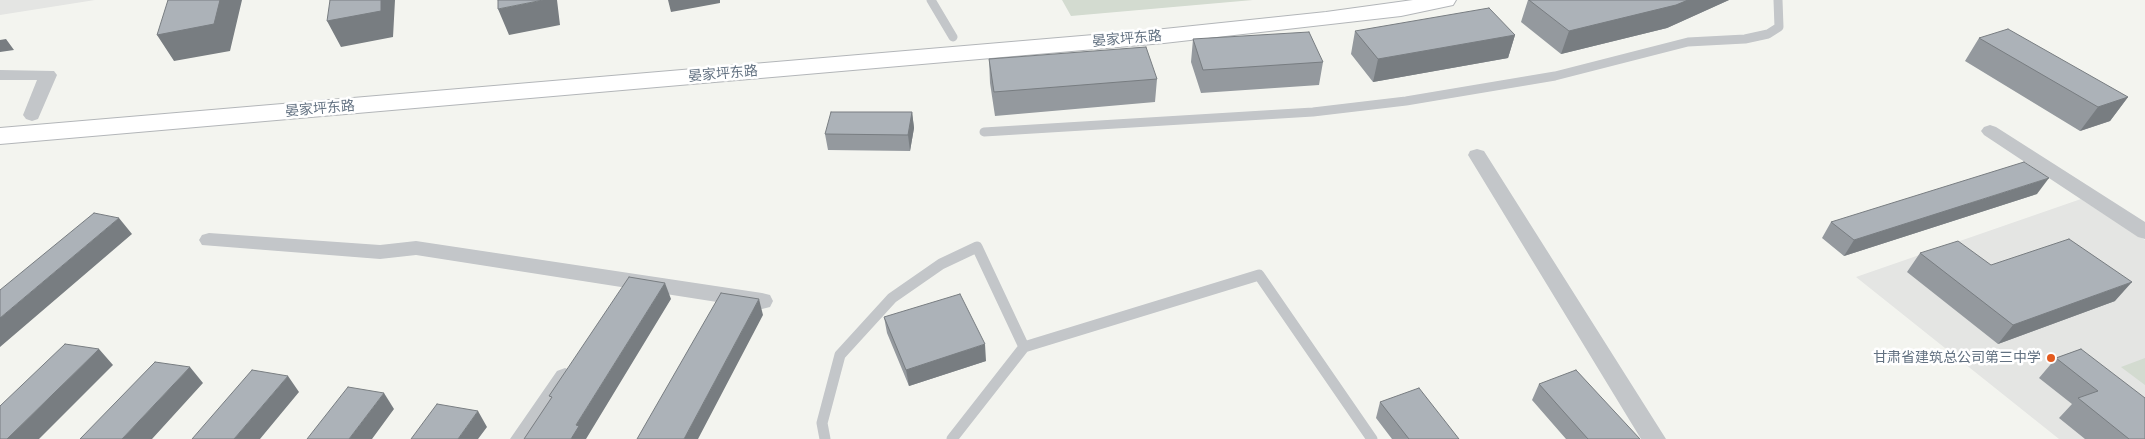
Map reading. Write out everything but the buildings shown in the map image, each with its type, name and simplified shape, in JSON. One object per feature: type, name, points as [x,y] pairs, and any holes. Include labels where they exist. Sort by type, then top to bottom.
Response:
[{"type":"highway","name":"晏家坪东路","points":[[0,117],[953,38],[1355,0]]},
{"type":"highway","name":"晏家坪东路","points":[[0,136],[1164,36],[1326,19],[1401,9],[1445,0]]},
{"type":"street","points":[[0,75],[48,75],[32,115]]},
{"type":"street","points":[[1990,131],[2145,232]]},
{"type":"street","points":[[1477,155],[1654,439]]},
{"type":"street","points":[[209,240],[380,252],[416,248],[625,289],[762,301]]},
{"type":"street","points":[[522,439],[576,360]]},
{"type":"lane","points":[[931,0],[953,38]]},
{"type":"lane","points":[[984,132],[1313,112],[1415,99],[1555,76],[1688,42],[1745,39],[1768,34],[1778,27],[1778,0]]},
{"type":"lane","points":[[825,439],[822,423],[840,356],[892,298],[941,264],[977,247],[1024,347]]},
{"type":"lane","points":[[952,439],[1024,347],[1259,275],[1372,439]]},
{"type":"shaded area","points":[[0,0],[95,0],[0,15]]},
{"type":"shaded area","points":[[1062,0],[1253,0],[1071,16]]},
{"type":"shaded area","name":"甘肃省建筑总公司第三中学","points":[[2081,199],[2145,240],[2145,439],[2059,439],[1856,277]]},
{"type":"shaded area","points":[[2145,358],[2145,385],[2121,367]]},
{"type":"place","name":"甘肃省建筑总公司第三中学","points":[[2051,358]]}]
